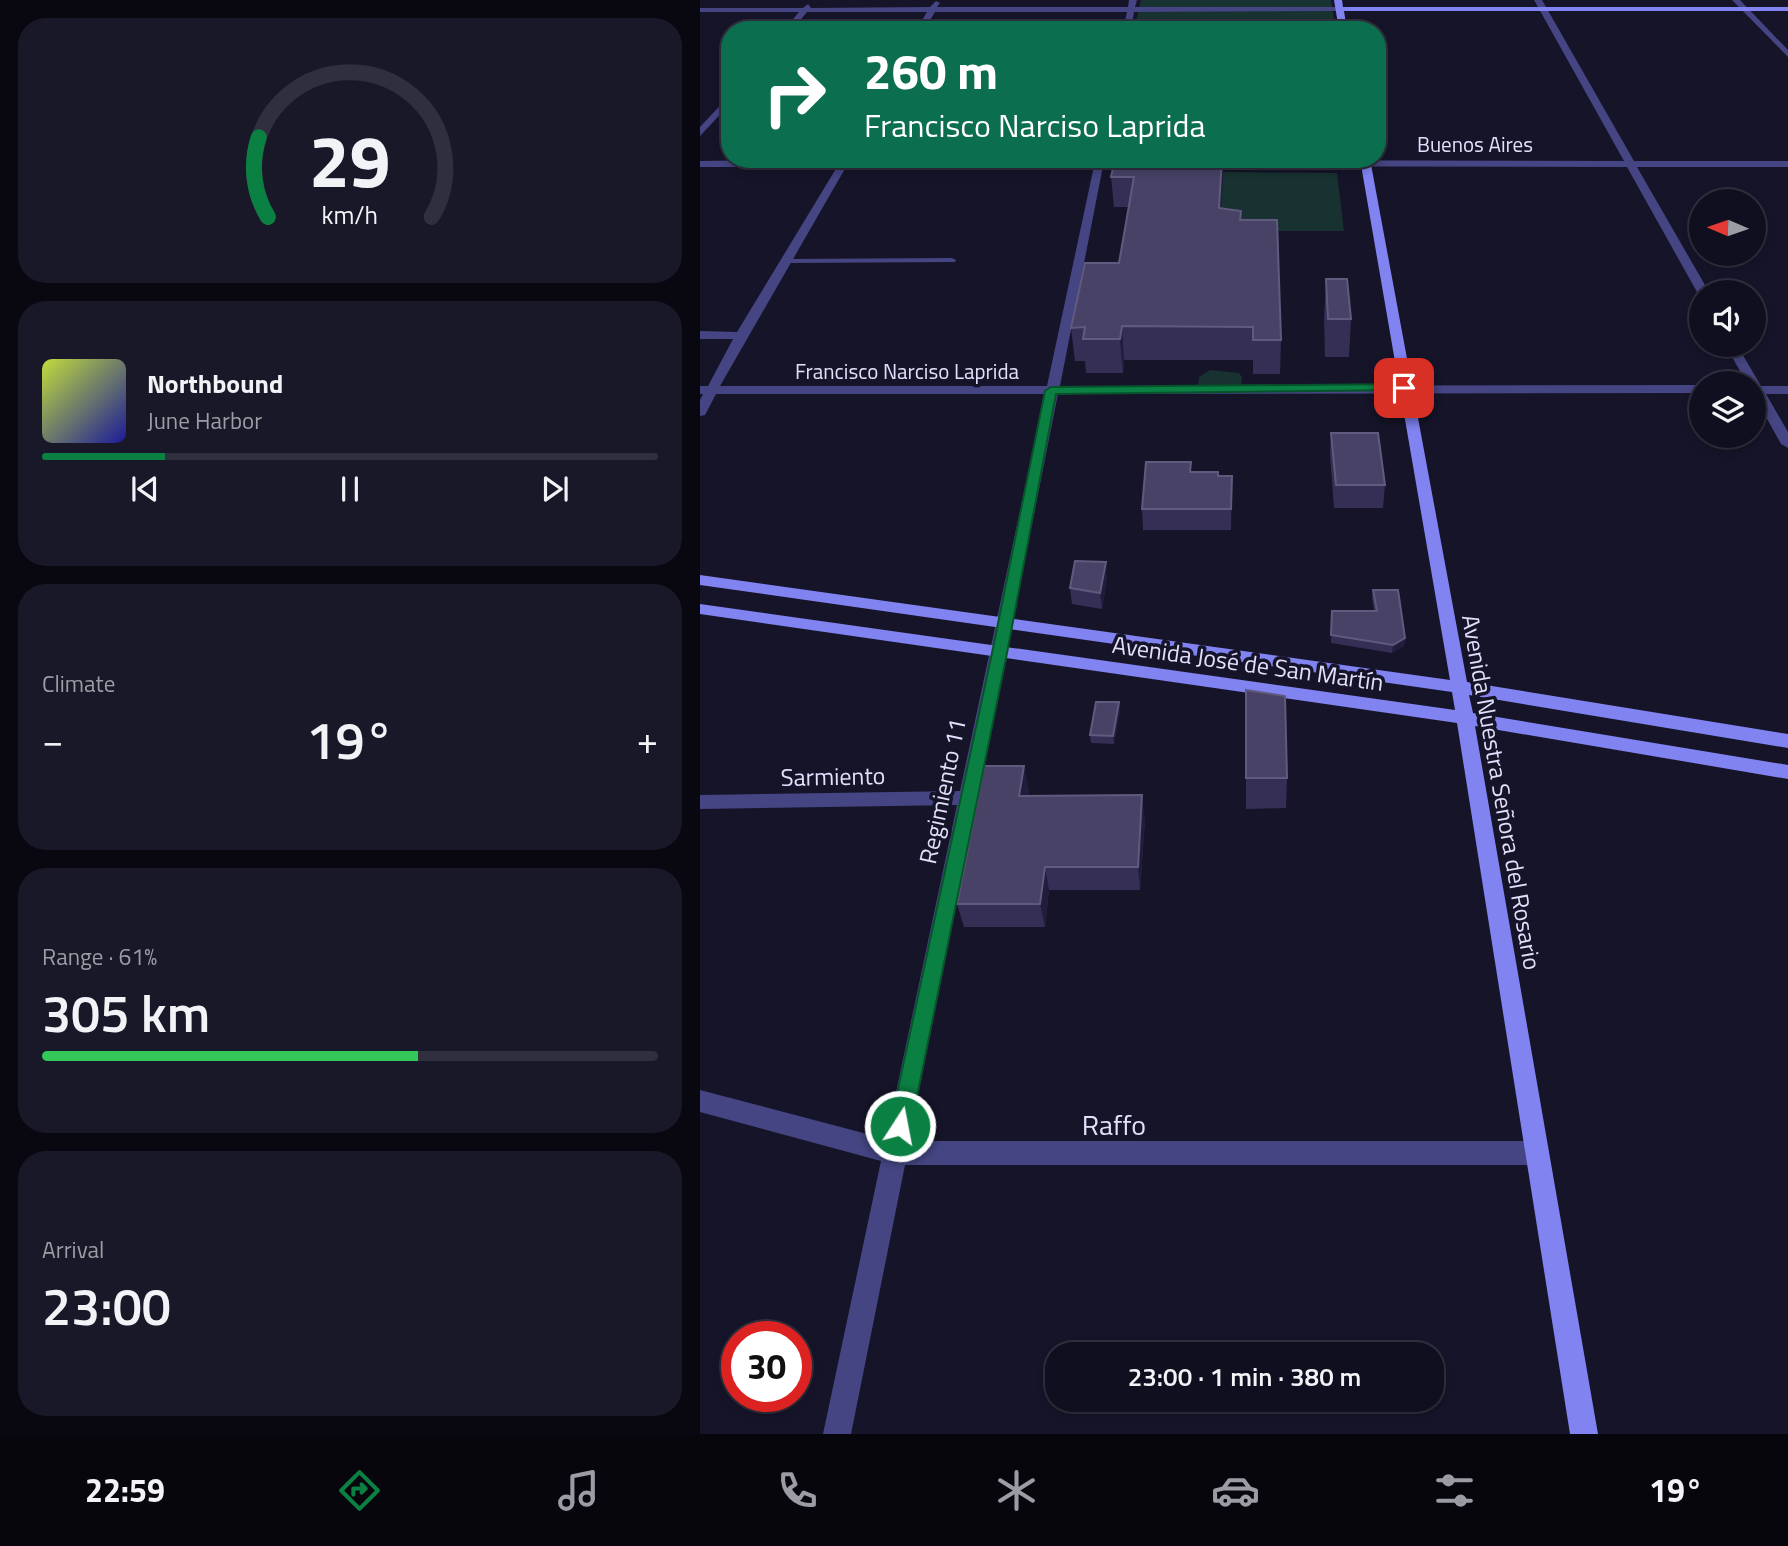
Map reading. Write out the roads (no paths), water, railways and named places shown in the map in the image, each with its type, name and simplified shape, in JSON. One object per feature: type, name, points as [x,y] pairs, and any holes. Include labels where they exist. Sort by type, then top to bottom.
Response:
[{"type":"street","points":[[795,21],[813,0]]},
{"type":"street","points":[[925,21],[938,0]]},
{"type":"street","points":[[1129,21],[1133,0]]},
{"type":"street","points":[[1538,0],[1696,280]]},
{"type":"street","points":[[1736,0],[1788,55]]},
{"type":"street","points":[[700,10],[1131,9],[1339,4],[1544,9],[1788,9]]},
{"type":"street","points":[[700,133],[721,108]]},
{"type":"street","name":"Buenos Aires","points":[[1386,161],[1788,164]]},
{"type":"street","points":[[700,164],[721,164]]},
{"type":"street","points":[[700,412],[707,390],[841,168]]},
{"type":"street","name":"Regimiento 11","points":[[837,1434],[1098,168]]},
{"type":"street","name":"Avenida Nuestra Señora del Rosario","points":[[1367,168],[1459,687],[1584,1434]]},
{"type":"street","points":[[700,335],[741,336]]},
{"type":"street","points":[[1766,388],[1788,390]]},
{"type":"street","name":"Francisco Narciso Laprida","points":[[707,390],[1689,390]]},
{"type":"street","points":[[1766,407],[1788,444]]},
{"type":"street","name":"Avenida José de San Martín","points":[[700,580],[1459,687],[1788,741]]},
{"type":"street","name":"Avenida José de San Martín","points":[[700,609],[1464,718],[1788,772]]},
{"type":"street","name":"Sarmiento","points":[[700,802],[967,799]]},
{"type":"street","name":"Raffo","points":[[700,1101],[895,1153],[1535,1153]]},
{"type":"lane","points":[[787,261],[952,260]]}]
